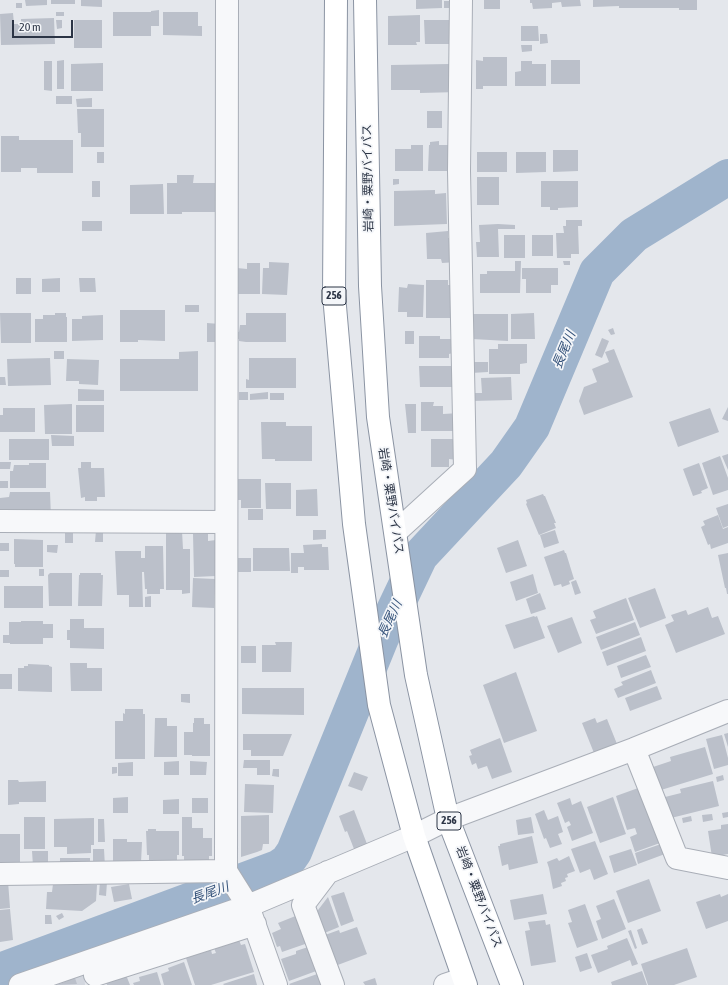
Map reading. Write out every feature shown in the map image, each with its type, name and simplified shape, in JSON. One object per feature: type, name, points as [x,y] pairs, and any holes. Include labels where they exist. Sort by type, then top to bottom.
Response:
[{"type":"highway","name":"256","points":[[336,0],[334,295],[354,524],[379,705],[414,836],[458,983]]},
{"type":"highway","name":"岩崎・粟野バイパス","points":[[365,0],[370,286],[378,417],[412,649],[416,675],[448,819],[512,985]]},
{"type":"street","points":[[227,0],[226,871],[251,915],[276,985]]},
{"type":"street","points":[[396,532],[464,469],[460,171],[461,0]]},
{"type":"street","points":[[0,521],[226,522]]},
{"type":"street","points":[[20,985],[95,973],[251,915],[328,872],[414,836],[448,819],[634,749],[728,711]]},
{"type":"street","points":[[634,749],[677,858],[728,868]]},
{"type":"street","points":[[0,874],[226,871]]},
{"type":"street","points":[[328,872],[303,905],[333,985]]},
{"type":"shaded area","points":[[84,972],[85,985],[46,985]]},
{"type":"building","points":[[25,0],[47,0],[47,5],[26,6]]},
{"type":"building","points":[[51,0],[75,0],[75,4],[51,4]]},
{"type":"building","points":[[81,0],[102,0],[102,7],[81,6]]},
{"type":"building","points":[[416,0],[442,0],[442,8],[416,9]]},
{"type":"building","points":[[484,0],[500,0],[500,9],[484,9]]},
{"type":"building","points":[[530,0],[580,0],[581,6],[562,7],[561,2],[552,3],[552,8],[533,9]]},
{"type":"building","points":[[593,0],[697,0],[697,10],[679,10],[679,8],[619,8],[619,6],[593,7]]},
{"type":"building","points":[[444,1],[459,1],[459,8],[444,8]]},
{"type":"building","points":[[16,3],[22,3],[22,8],[16,8]]},
{"type":"building","points":[[159,10],[159,26],[151,26],[151,36],[113,36],[113,12],[151,12]]},
{"type":"building","points":[[56,12],[64,12],[64,16],[56,16]]},
{"type":"building","points":[[163,12],[198,12],[198,26],[202,26],[202,36],[163,35]]},
{"type":"building","points":[[13,13],[14,24],[21,24],[21,19],[54,18],[55,44],[1,45],[0,14]]},
{"type":"building","points":[[420,15],[420,42],[416,42],[417,45],[388,45],[388,16]]},
{"type":"building","points":[[56,20],[62,20],[62,28],[57,29]]},
{"type":"building","points":[[74,20],[102,20],[102,48],[74,48]]},
{"type":"building","points":[[424,20],[459,20],[459,44],[425,44]]},
{"type":"building","points":[[521,26],[538,26],[539,41],[521,41]]},
{"type":"building","points":[[540,34],[547,34],[548,43],[540,44]]},
{"type":"building","points":[[521,45],[532,45],[532,51],[522,52]]},
{"type":"building","points":[[483,57],[507,57],[507,86],[483,86],[483,89],[476,89],[476,60],[483,61]]},
{"type":"building","points":[[449,58],[458,58],[459,92],[420,93],[420,90],[391,90],[391,65],[449,64]]},
{"type":"building","points":[[64,60],[64,89],[57,89],[57,61]]},
{"type":"building","points":[[551,60],[580,60],[580,84],[551,84]]},
{"type":"building","points":[[44,61],[52,61],[52,91],[44,90]]},
{"type":"building","points":[[521,61],[532,61],[532,64],[546,64],[546,86],[515,86],[515,72],[521,71]]},
{"type":"building","points":[[103,63],[103,91],[71,91],[71,64]]},
{"type":"building","points":[[56,96],[72,96],[72,104],[56,104]]},
{"type":"building","points":[[92,98],[92,107],[77,107],[76,99]]},
{"type":"building","points":[[77,109],[104,109],[104,147],[81,147],[81,133],[78,133]]},
{"type":"building","points":[[427,111],[442,111],[442,128],[427,128]]},
{"type":"building","points":[[1,136],[19,136],[19,140],[73,140],[73,173],[37,173],[37,168],[21,168],[21,172],[1,172]]},
{"type":"building","points":[[439,141],[439,145],[448,145],[448,150],[456,150],[456,171],[428,171],[430,142]]},
{"type":"building","points":[[411,145],[423,145],[423,171],[395,171],[395,149],[411,149]]},
{"type":"building","points":[[553,150],[578,150],[578,171],[553,172]]},
{"type":"building","points":[[97,152],[104,152],[104,163],[97,163]]},
{"type":"building","points":[[477,152],[507,152],[507,172],[477,172]]},
{"type":"building","points":[[516,152],[546,152],[546,172],[516,173]]},
{"type":"building","points":[[177,175],[194,175],[193,183],[217,183],[217,212],[182,212],[182,214],[167,214],[167,183],[177,183]]},
{"type":"building","points":[[477,177],[499,177],[499,205],[477,205]]},
{"type":"building","points":[[393,179],[399,179],[399,184],[393,185]]},
{"type":"building","points":[[92,181],[100,181],[100,197],[92,197]]},
{"type":"building","points":[[541,181],[578,181],[578,207],[550,210],[550,207],[541,207]]},
{"type":"building","points":[[163,184],[164,214],[130,214],[130,185]]},
{"type":"building","points":[[435,190],[435,194],[446,193],[447,224],[394,226],[394,191]]},
{"type":"building","points":[[566,220],[582,220],[582,226],[578,226],[579,254],[571,254],[571,258],[557,258],[556,233],[564,233],[563,226],[566,226]]},
{"type":"building","points":[[82,221],[102,221],[102,231],[82,231]]},
{"type":"building","points":[[479,225],[515,225],[515,229],[498,229],[499,257],[477,257],[476,242],[480,242]]},
{"type":"building","points":[[448,231],[448,238],[456,237],[457,262],[442,263],[441,259],[427,259],[426,233]]},
{"type":"building","points":[[504,235],[525,235],[525,258],[504,258]]},
{"type":"building","points":[[532,235],[553,235],[553,256],[532,256]]},
{"type":"building","points":[[515,261],[521,261],[520,293],[480,293],[480,274],[487,274],[487,271],[515,271]]},
{"type":"building","points":[[563,261],[570,261],[570,265],[564,265]]},
{"type":"building","points":[[269,262],[289,263],[287,295],[262,294],[263,268],[269,268]]},
{"type":"building","points":[[247,263],[260,263],[260,294],[237,294],[237,268],[247,269]]},
{"type":"building","points":[[522,268],[558,268],[558,285],[551,285],[551,293],[526,293],[526,279],[522,279]]},
{"type":"building","points":[[16,278],[31,278],[31,294],[16,294]]},
{"type":"building","points":[[60,278],[60,292],[42,292],[42,279]]},
{"type":"building","points":[[79,278],[95,278],[96,292],[80,292]]},
{"type":"building","points":[[426,280],[448,280],[448,285],[458,285],[453,318],[426,318]]},
{"type":"building","points":[[408,284],[424,285],[423,317],[407,317],[407,312],[398,312],[399,287],[407,288]]},
{"type":"building","points":[[185,305],[199,305],[199,312],[185,312]]},
{"type":"building","points":[[120,310],[165,310],[165,341],[138,340],[138,342],[120,342]]},
{"type":"building","points":[[0,313],[31,313],[31,343],[1,343]]},
{"type":"building","points":[[55,313],[66,313],[67,342],[35,342],[35,319],[43,319],[43,315],[55,315]]},
{"type":"building","points":[[246,313],[286,313],[286,342],[246,342],[239,341],[239,339],[234,339],[234,331],[239,332],[240,325],[246,325]]},
{"type":"building","points":[[534,313],[535,339],[511,339],[511,314]]},
{"type":"building","points":[[472,314],[508,314],[508,341],[472,339]]},
{"type":"building","points":[[103,315],[103,340],[72,341],[72,319],[82,319],[82,316]]},
{"type":"building","points":[[207,323],[220,324],[219,342],[207,342]]},
{"type":"building","points":[[613,328],[615,334],[611,335],[608,330]]},
{"type":"building","points":[[405,331],[414,331],[414,344],[405,344]]},
{"type":"building","points":[[419,336],[440,336],[440,339],[453,339],[453,353],[449,354],[449,358],[419,358]]},
{"type":"building","points":[[602,338],[609,341],[602,358],[595,355]]},
{"type":"building","points":[[498,344],[527,344],[527,363],[520,364],[520,374],[489,374],[489,349],[498,349]]},
{"type":"building","points":[[614,349],[633,397],[584,415],[579,401],[584,387],[597,382],[592,369],[609,362],[605,352]]},
{"type":"building","points":[[54,351],[64,351],[64,359],[54,359]]},
{"type":"building","points":[[198,351],[198,391],[120,391],[120,359],[179,359],[179,352]]},
{"type":"building","points":[[50,358],[51,385],[8,386],[7,359]]},
{"type":"building","points":[[249,358],[296,358],[296,388],[246,388],[246,379],[249,380]]},
{"type":"building","points":[[67,359],[99,360],[98,385],[79,384],[79,381],[66,381]]},
{"type":"building","points":[[451,359],[458,359],[458,383],[452,383],[452,387],[420,387],[419,366],[451,366]]},
{"type":"building","points":[[471,362],[488,362],[488,372],[471,373]]},
{"type":"building","points":[[0,377],[5,377],[6,385],[0,385]]},
{"type":"building","points":[[511,377],[512,400],[472,401],[472,393],[482,393],[481,378]]},
{"type":"building","points":[[78,389],[104,390],[104,401],[78,401]]},
{"type":"building","points":[[239,392],[248,392],[248,400],[239,400]]},
{"type":"building","points":[[268,392],[268,399],[250,400],[250,394]]},
{"type":"building","points":[[270,393],[284,393],[284,400],[270,400]]},
{"type":"building","points":[[421,402],[434,402],[433,406],[443,406],[443,414],[460,413],[460,431],[421,431]]},
{"type":"building","points":[[72,404],[72,434],[45,434],[44,405]]},
{"type":"building","points":[[405,404],[416,404],[416,433],[408,433]]},
{"type":"building","points":[[76,405],[104,405],[104,432],[76,432]]},
{"type":"building","points":[[728,407],[728,421],[722,419]]},
{"type":"building","points":[[3,408],[35,408],[35,432],[0,432],[0,415],[3,415]]},
{"type":"building","points":[[710,408],[719,432],[678,447],[669,422]]},
{"type":"building","points":[[261,422],[286,422],[286,426],[312,426],[312,461],[275,461],[275,459],[262,459]]},
{"type":"building","points":[[51,435],[74,436],[74,446],[52,446]]},
{"type":"building","points":[[9,439],[49,439],[49,460],[9,460]]},
{"type":"building","points":[[431,439],[457,439],[457,460],[449,459],[449,467],[431,467]]},
{"type":"building","points":[[728,454],[728,470],[722,456]]},
{"type":"building","points":[[720,456],[728,478],[728,490],[713,495],[702,463]]},
{"type":"building","points":[[0,462],[11,462],[10,469],[0,469]]},
{"type":"building","points":[[81,462],[91,462],[91,468],[104,468],[105,497],[97,497],[97,501],[85,501],[85,497],[81,498],[78,468],[81,468]]},
{"type":"building","points":[[29,463],[46,463],[46,488],[10,488],[10,471],[13,471],[14,465],[29,465]]},
{"type":"building","points":[[699,463],[708,488],[701,491],[702,493],[693,496],[683,469]]},
{"type":"building","points":[[237,479],[261,479],[261,508],[241,508],[241,500],[237,500]]},
{"type":"building","points":[[0,481],[8,481],[8,488],[0,488]]},
{"type":"building","points":[[265,483],[291,483],[291,509],[266,509]]},
{"type":"building","points":[[317,489],[318,516],[296,516],[296,490]]},
{"type":"building","points":[[10,492],[50,492],[51,517],[0,514],[0,498],[9,497]]},
{"type":"building","points":[[543,494],[556,523],[554,523],[556,528],[539,535],[526,504],[526,500]]},
{"type":"building","points":[[728,504],[728,526],[723,528],[716,508]]},
{"type":"building","points":[[248,509],[263,509],[263,520],[248,520]]},
{"type":"building","points":[[718,515],[723,529],[728,527],[728,543],[711,549],[701,527],[705,525],[703,521]]},
{"type":"building","points":[[65,529],[73,529],[73,543],[65,543]]},
{"type":"building","points":[[96,530],[103,530],[103,542],[95,542]]},
{"type":"building","points":[[313,530],[326,530],[326,539],[313,540]]},
{"type":"building","points":[[555,530],[559,543],[544,548],[540,535]]},
{"type":"building","points":[[166,531],[182,531],[183,549],[190,549],[190,593],[182,594],[182,590],[166,590]]},
{"type":"building","points":[[193,534],[208,534],[208,541],[216,540],[216,576],[194,577]]},
{"type":"building","points":[[14,539],[43,540],[43,567],[15,567]]},
{"type":"building","points":[[518,540],[527,566],[506,573],[497,548]]},
{"type":"building","points":[[0,543],[9,543],[9,551],[0,551]]},
{"type":"building","points":[[322,544],[322,547],[328,547],[329,570],[304,570],[304,567],[298,567],[298,573],[291,573],[291,553],[304,553],[303,545]]},
{"type":"building","points":[[47,545],[58,545],[57,553],[47,552]]},
{"type":"building","points":[[145,546],[163,546],[164,589],[160,589],[160,594],[147,594],[147,589],[145,589],[144,572],[142,572],[143,607],[129,607],[129,595],[117,595],[115,551],[141,551],[141,558],[145,558]]},
{"type":"building","points":[[253,548],[289,548],[290,571],[253,571]]},
{"type":"building","points":[[564,550],[574,579],[569,581],[570,584],[562,587],[561,584],[554,586],[544,557]]},
{"type":"building","points":[[728,553],[728,594],[727,594],[718,555]]},
{"type":"building","points":[[235,558],[251,558],[251,572],[236,572]]},
{"type":"building","points":[[39,569],[44,569],[44,576],[39,576]]},
{"type":"building","points":[[0,570],[9,570],[9,577],[0,577]]},
{"type":"building","points":[[50,573],[72,573],[72,606],[49,606],[48,575]]},
{"type":"building","points":[[80,573],[101,573],[101,575],[103,575],[102,606],[78,606]]},
{"type":"building","points":[[533,574],[538,593],[516,601],[510,582]]},
{"type":"building","points":[[193,578],[215,579],[214,608],[192,607]]},
{"type":"building","points":[[576,580],[581,593],[575,595],[571,582]]},
{"type":"building","points":[[4,586],[43,586],[43,608],[4,608]]},
{"type":"building","points":[[655,588],[666,618],[640,628],[628,598]]},
{"type":"building","points":[[540,593],[546,609],[531,614],[526,599]]},
{"type":"building","points":[[151,596],[151,607],[145,607],[145,597]]},
{"type":"building","points":[[626,598],[634,620],[596,634],[590,620],[596,618],[593,611]]},
{"type":"building","points":[[708,607],[712,618],[718,616],[725,634],[676,653],[665,625],[674,621],[671,615],[686,610],[688,615]]},
{"type":"building","points":[[537,616],[545,638],[514,649],[505,625]]},
{"type":"building","points":[[572,617],[582,643],[558,653],[547,626]]},
{"type":"building","points":[[70,619],[84,619],[84,628],[104,628],[104,649],[70,648],[70,640],[67,640],[67,630],[70,630]]},
{"type":"building","points":[[43,621],[43,624],[53,624],[53,638],[43,638],[43,644],[3,643],[3,635],[9,635],[9,622]]},
{"type":"building","points":[[635,622],[640,635],[601,650],[596,637]]},
{"type":"building","points":[[641,637],[646,651],[607,666],[602,652]]},
{"type":"building","points":[[275,642],[292,642],[291,672],[262,672],[262,645],[276,645]]},
{"type":"building","points":[[241,646],[256,646],[256,663],[241,663]]},
{"type":"building","points":[[646,655],[651,667],[621,678],[617,666]]},
{"type":"building","points":[[70,663],[87,663],[87,668],[102,668],[102,691],[71,691]]},
{"type":"building","points":[[28,664],[49,665],[52,667],[52,692],[18,691],[18,668],[24,668],[24,666],[28,666]]},
{"type":"building","points":[[651,670],[656,683],[618,698],[614,689],[623,685],[621,682]]},
{"type":"building","points":[[516,672],[537,731],[504,743],[483,685]]},
{"type":"building","points":[[0,674],[12,674],[12,689],[0,689]]},
{"type":"building","points":[[657,686],[662,699],[630,711],[625,698]]},
{"type":"building","points":[[242,688],[304,688],[304,715],[242,714]]},
{"type":"building","points":[[181,694],[190,694],[190,703],[181,702]]},
{"type":"building","points":[[125,709],[143,709],[143,714],[145,714],[145,759],[115,759],[115,721],[123,721],[123,713],[125,714]]},
{"type":"building","points":[[155,718],[167,718],[167,726],[177,726],[177,757],[154,757]]},
{"type":"building","points":[[194,718],[204,718],[204,724],[210,724],[210,756],[184,755],[184,732],[193,732]]},
{"type":"building","points":[[595,718],[597,723],[607,719],[617,744],[594,753],[582,723]]},
{"type":"building","points":[[728,733],[728,747],[724,734]]},
{"type":"building","points":[[243,734],[292,734],[283,756],[251,756],[251,750],[243,750]]},
{"type":"building","points":[[722,735],[728,758],[728,765],[714,769],[706,739]]},
{"type":"building","points":[[500,738],[512,772],[492,779],[487,766],[478,769],[476,763],[472,765],[469,756],[472,755],[470,750]]},
{"type":"building","points":[[705,747],[713,774],[661,790],[653,767],[671,761],[670,757]]},
{"type":"building","points":[[244,760],[270,760],[270,775],[257,775],[257,768],[243,768]]},
{"type":"building","points":[[179,761],[179,775],[164,775],[164,762]]},
{"type":"building","points":[[190,761],[207,762],[206,775],[190,775]]},
{"type":"building","points":[[133,762],[133,776],[118,776],[118,763]]},
{"type":"building","points":[[112,767],[117,767],[117,773],[112,774]]},
{"type":"building","points":[[273,769],[279,769],[279,777],[272,776]]},
{"type":"building","points":[[354,772],[368,777],[362,791],[348,786]]},
{"type":"building","points":[[723,775],[724,780],[717,782],[716,777]]},
{"type":"building","points":[[8,780],[18,780],[19,782],[46,781],[46,802],[19,802],[19,804],[8,805]]},
{"type":"building","points":[[713,781],[719,806],[671,818],[665,797],[681,793],[680,789]]},
{"type":"building","points":[[245,784],[274,785],[273,813],[244,812]]},
{"type":"building","points":[[641,787],[660,843],[635,852],[630,837],[637,834],[635,828],[627,830],[616,796]]},
{"type":"building","points":[[128,797],[128,813],[113,813],[113,798]]},
{"type":"building","points":[[613,797],[626,834],[600,843],[587,807]]},
{"type":"building","points":[[192,798],[208,798],[208,813],[192,813]]},
{"type":"building","points":[[570,798],[572,805],[581,801],[593,833],[572,841],[567,827],[571,825],[569,821],[565,823],[557,803]]},
{"type":"building","points":[[179,799],[179,814],[163,814],[163,800]]},
{"type":"building","points":[[354,810],[367,844],[354,849],[339,816]]},
{"type":"building","points":[[544,810],[548,820],[558,816],[563,832],[558,834],[562,844],[550,848],[546,838],[544,839],[535,814]]},
{"type":"building","points":[[728,812],[728,817],[723,818],[722,813]]},
{"type":"building","points":[[712,814],[713,820],[703,822],[702,815]]},
{"type":"building","points":[[269,815],[269,844],[263,844],[262,850],[241,857],[241,816]]},
{"type":"building","points":[[691,816],[692,821],[683,823],[682,818]]},
{"type":"building","points":[[24,817],[45,817],[45,849],[24,849]]},
{"type":"building","points":[[182,817],[192,817],[192,828],[203,828],[203,838],[212,838],[212,856],[209,856],[209,862],[184,862],[184,856],[182,856]]},
{"type":"building","points":[[531,817],[534,833],[518,835],[516,820]]},
{"type":"building","points":[[94,818],[94,845],[91,845],[91,853],[67,854],[67,847],[54,847],[54,819]]},
{"type":"building","points":[[98,819],[104,819],[105,842],[98,842]]},
{"type":"building","points":[[728,824],[728,854],[712,857],[708,831],[721,829],[721,825]]},
{"type":"building","points":[[148,829],[156,829],[156,831],[179,831],[179,855],[177,855],[177,861],[149,861],[149,855],[147,855],[146,831],[148,831]]},
{"type":"building","points":[[0,834],[20,834],[20,862],[0,862]]},
{"type":"building","points":[[532,836],[538,863],[509,870],[508,864],[502,866],[498,846],[500,846],[500,844]]},
{"type":"building","points":[[113,839],[127,839],[127,842],[142,842],[141,863],[113,862]]},
{"type":"building","points":[[595,841],[608,874],[594,880],[590,869],[580,873],[571,849]]},
{"type":"building","points":[[661,844],[665,854],[638,864],[635,853]]},
{"type":"building","points":[[93,849],[104,849],[105,867],[93,867]]},
{"type":"building","points":[[631,849],[637,865],[614,873],[609,856]]},
{"type":"building","points":[[32,851],[48,851],[48,866],[33,866]]},
{"type":"building","points":[[569,856],[575,871],[567,874],[568,877],[565,878],[566,881],[561,883],[562,886],[553,889],[547,862],[557,858],[559,861]]},
{"type":"building","points":[[60,858],[90,858],[90,867],[60,867]]},
{"type":"building","points":[[649,879],[661,911],[628,923],[616,891]]},
{"type":"building","points":[[8,881],[10,908],[0,909],[0,882]]},
{"type":"building","points":[[100,881],[107,882],[106,896],[99,895]]},
{"type":"building","points":[[53,884],[97,885],[96,901],[82,911],[46,909],[47,892],[52,892]]},
{"type":"building","points":[[129,884],[132,899],[114,902],[111,887]]},
{"type":"building","points":[[344,892],[354,921],[341,926],[331,896]]},
{"type":"building","points":[[543,894],[547,914],[514,920],[510,900]]},
{"type":"building","points":[[720,894],[721,897],[728,894],[728,921],[706,929],[696,902]]},
{"type":"building","points":[[328,897],[339,927],[322,934],[315,914]]},
{"type":"building","points":[[614,899],[626,929],[602,939],[596,921],[601,919],[596,906]]},
{"type":"building","points":[[585,904],[598,940],[577,948],[568,923],[572,922],[568,910]]},
{"type":"building","points":[[10,909],[13,940],[0,942],[0,910]]},
{"type":"building","points":[[62,913],[64,917],[59,920],[56,916]]},
{"type":"building","points":[[45,915],[51,915],[52,924],[45,924]]},
{"type":"building","points":[[298,915],[308,943],[282,952],[280,946],[277,947],[272,933],[281,929],[278,923]]},
{"type":"building","points":[[545,920],[546,925],[550,924],[556,962],[531,966],[525,931],[530,930],[528,922]]},
{"type":"building","points":[[357,927],[367,954],[335,966],[325,935],[339,930],[340,933]]},
{"type":"building","points":[[642,928],[648,943],[642,945],[637,930]]},
{"type":"building","points":[[631,930],[637,948],[635,949],[628,931]]},
{"type":"building","points":[[627,938],[638,964],[632,966],[630,960],[598,973],[591,955],[608,949],[607,946]]},
{"type":"building","points":[[239,940],[241,945],[245,944],[254,972],[211,985],[195,985],[186,958],[211,950],[212,954],[216,953],[214,948]]},
{"type":"building","points":[[311,946],[319,970],[289,981],[281,959],[296,954],[296,951]]},
{"type":"building","points":[[687,948],[697,977],[674,985],[648,985],[641,964]]},
{"type":"building","points":[[587,953],[592,968],[580,972],[575,957]]},
{"type":"building","points":[[184,962],[192,985],[164,985],[161,974],[169,971],[168,968]]},
{"type":"building","points":[[642,971],[647,985],[612,985],[611,982]]},
{"type":"building","points":[[157,972],[161,985],[134,985],[133,983],[140,981],[139,977]]},
{"type":"building","points":[[320,973],[325,985],[289,984]]},
{"type":"building","points":[[254,974],[257,985],[223,984]]},
{"type":"building","points":[[126,975],[130,985],[107,985],[106,982]]},
{"type":"building","points":[[75,978],[77,984],[57,985]]},
{"type":"building","points":[[375,978],[377,985],[365,985],[363,982]]},
{"type":"waterway","name":"長尾川","points":[[0,971],[278,868],[287,862],[294,852],[381,638],[420,556],[506,464],[532,427],[597,272],[634,235],[728,177]]}]
